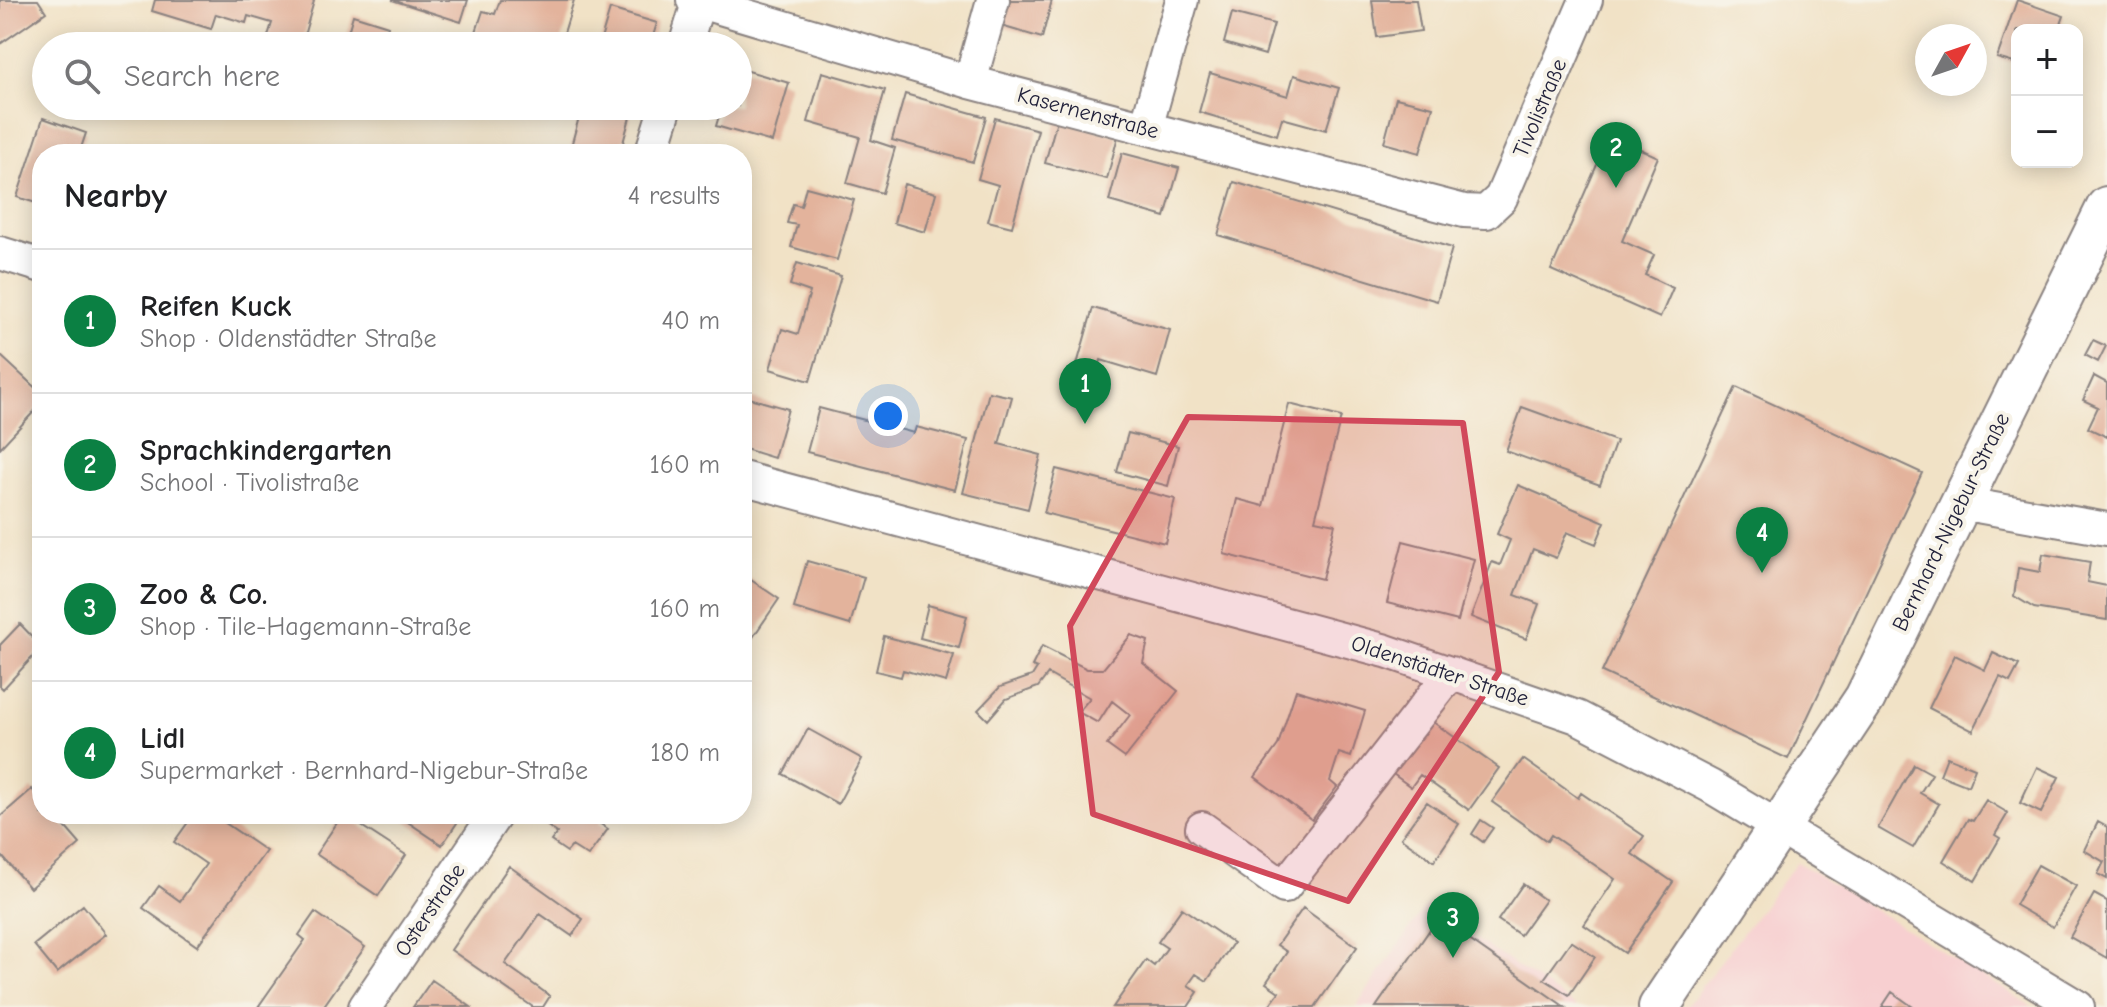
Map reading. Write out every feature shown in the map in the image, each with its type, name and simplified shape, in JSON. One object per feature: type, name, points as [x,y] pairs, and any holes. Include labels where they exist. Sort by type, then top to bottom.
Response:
[{"type":"main road","name":"Bernhard-Nigebur-Straße","points":[[1659,1007],[1865,698],[2107,207]]},
{"type":"street","points":[[970,82],[993,0]]},
{"type":"street","points":[[1146,128],[1182,0]]},
{"type":"street","name":"Tivolistraße","points":[[1486,212],[1501,198],[1586,0]]},
{"type":"street","points":[[689,32],[697,1]]},
{"type":"street","name":"Kasernenstraße","points":[[697,1],[970,82],[1464,211],[1486,212]]},
{"type":"street","points":[[654,144],[662,120]]},
{"type":"street","points":[[0,253],[32,263]]},
{"type":"street","name":"Oldenstädter Straße","points":[[752,481],[1386,651],[1577,717],[1781,828],[2078,1007]]},
{"type":"street","points":[[1960,503],[2107,529]]},
{"type":"street","points":[[1202,828],[1284,887],[1451,673]]},
{"type":"street","name":"Osterstraße","points":[[365,1007],[489,824]]},
{"type":"highlighted area","points":[[1188,417],[1463,423],[1499,672],[1348,901],[1093,814],[1070,626]]},
{"type":"shaded area","points":[[1797,862],[2033,1007],[1686,1007]]},
{"type":"shaded area","points":[[1426,905],[1577,1007],[1356,1007]]},
{"type":"building","points":[[0,0],[38,0],[46,12],[0,44]]},
{"type":"building","points":[[155,0],[314,1],[305,32],[269,32],[272,23],[248,16],[246,23],[216,14],[211,29],[152,11]]},
{"type":"building","points":[[392,0],[468,0],[461,22]]},
{"type":"building","points":[[500,0],[574,0],[564,32],[476,32],[483,11],[495,14]]},
{"type":"building","points":[[1008,0],[1052,0],[1042,38],[1001,26]]},
{"type":"building","points":[[1372,0],[1416,0],[1421,31],[1377,37]]},
{"type":"building","points":[[2017,0],[2064,16],[2061,24],[2011,24],[2011,62],[1997,58]]},
{"type":"building","points":[[610,9],[657,23],[654,32],[603,32]]},
{"type":"building","points":[[1232,13],[1274,24],[1265,55],[1224,43]]},
{"type":"building","points":[[353,15],[388,26],[386,32],[348,32]]},
{"type":"building","points":[[752,72],[789,83],[772,142],[716,126],[718,120],[752,120]]},
{"type":"building","points":[[822,72],[885,90],[871,140],[895,148],[882,193],[847,183],[860,137],[808,122]]},
{"type":"building","points":[[1210,73],[1288,96],[1294,75],[1339,88],[1326,130],[1282,118],[1277,135],[1199,112]]},
{"type":"building","points":[[905,94],[986,117],[973,162],[892,140]]},
{"type":"building","points":[[1396,98],[1433,107],[1420,153],[1384,143]]},
{"type":"building","points":[[995,118],[1038,130],[1012,227],[988,221],[998,185],[978,179]]},
{"type":"building","points":[[42,120],[86,133],[82,144],[34,144]]},
{"type":"building","points":[[578,120],[629,120],[623,144],[572,144]]},
{"type":"building","points":[[1057,120],[1118,136],[1107,179],[1045,163]]},
{"type":"building","points":[[1610,135],[1658,157],[1622,241],[1654,255],[1645,275],[1673,288],[1660,318],[1551,270]]},
{"type":"building","points":[[32,151],[32,202],[17,197]]},
{"type":"building","points":[[1122,153],[1179,168],[1165,217],[1109,201]]},
{"type":"building","points":[[1234,182],[1452,248],[1437,301],[1218,235]]},
{"type":"building","points":[[904,184],[936,193],[925,232],[894,223]]},
{"type":"building","points":[[806,187],[854,200],[837,260],[791,247],[797,225],[787,223],[793,204],[801,206]]},
{"type":"building","points":[[797,263],[841,276],[810,381],[770,369],[782,329],[798,334],[810,292],[790,285]]},
{"type":"building","points":[[1093,308],[1170,330],[1157,377],[1101,360],[1092,392],[1071,386]]},
{"type":"building","points":[[2093,340],[2106,346],[2098,362],[2085,355]]},
{"type":"building","points":[[0,355],[32,385],[32,414],[0,448]]},
{"type":"building","points":[[2094,376],[2107,383],[2107,437],[2088,428],[2098,407],[2083,400]]},
{"type":"building","points":[[1736,387],[1922,473],[1788,759],[1602,672]]},
{"type":"building","points":[[989,392],[1012,397],[999,444],[1041,455],[1028,509],[963,493]]},
{"type":"building","points":[[752,399],[788,409],[774,458],[752,451]]},
{"type":"building","points":[[1289,404],[1341,417],[1315,520],[1335,524],[1322,579],[1224,554],[1237,499],[1263,506]]},
{"type":"building","points":[[1522,407],[1616,441],[1600,485],[1506,451]]},
{"type":"building","points":[[819,408],[914,433],[916,427],[968,440],[955,490],[807,452]]},
{"type":"building","points":[[1128,433],[1178,446],[1168,486],[1117,472]]},
{"type":"building","points":[[1056,469],[1175,499],[1165,543],[1044,513]]},
{"type":"building","points":[[1518,485],[1605,522],[1596,544],[1567,532],[1556,558],[1533,549],[1515,595],[1539,604],[1526,639],[1471,617],[1492,562],[1500,565],[1510,540],[1497,534]]},
{"type":"building","points":[[1403,541],[1474,559],[1458,621],[1387,603]]},
{"type":"building","points":[[2043,554],[2090,562],[2087,582],[2107,586],[2107,620],[2034,608],[2014,596],[2018,568],[2040,572]]},
{"type":"building","points":[[807,561],[864,577],[850,625],[794,608]]},
{"type":"building","points":[[752,581],[779,599],[752,639]]},
{"type":"building","points":[[928,605],[967,616],[959,648],[920,638]]},
{"type":"building","points":[[20,624],[32,637],[32,658],[3,689],[0,686],[0,645]]},
{"type":"building","points":[[1131,635],[1148,641],[1143,663],[1178,691],[1125,758],[1107,745],[1130,715],[1112,701],[1098,723],[1078,712],[1090,698],[1048,674],[1038,687],[1006,699],[988,720],[978,710],[1000,687],[1032,676],[1037,668],[1032,666],[1042,646],[1087,669],[1103,669]]},
{"type":"building","points":[[884,636],[954,655],[946,682],[903,670],[901,677],[876,671]]},
{"type":"building","points":[[1993,653],[2019,665],[2010,682],[2000,677],[1973,731],[1929,708],[1955,655],[1985,670]]},
{"type":"building","points":[[1296,690],[1365,711],[1351,757],[1339,753],[1330,781],[1337,787],[1312,820],[1255,777],[1278,745]]},
{"type":"building","points":[[1430,720],[1499,768],[1469,810],[1420,775],[1411,787],[1393,774]]},
{"type":"building","points":[[808,729],[862,759],[838,804],[783,774]]},
{"type":"building","points":[[1947,757],[1975,768],[1968,786],[1940,775]]},
{"type":"building","points":[[1523,759],[1578,798],[1581,793],[1644,836],[1632,854],[1673,882],[1625,953],[1584,925],[1615,879],[1551,835],[1547,841],[1492,802]]},
{"type":"building","points":[[1914,764],[1932,774],[1920,793],[1939,804],[1913,848],[1878,828]]},
{"type":"building","points":[[2037,767],[2059,777],[2041,813],[2020,803]]},
{"type":"building","points":[[32,789],[32,824],[63,824],[80,844],[30,888],[0,854],[0,817]]},
{"type":"building","points":[[1986,800],[2008,813],[1995,835],[2000,838],[1975,881],[1943,861],[1968,819],[1973,821]]},
{"type":"building","points":[[1427,802],[1459,824],[1434,861],[1401,838]]},
{"type":"building","points":[[1481,820],[1493,828],[1483,842],[1472,834]]},
{"type":"building","points":[[2098,822],[2107,827],[2107,879],[2098,874],[2104,862],[2084,850]]},
{"type":"building","points":[[187,824],[227,824],[266,851],[197,946],[143,908],[159,886],[180,901],[206,864],[174,842]]},
{"type":"building","points":[[336,824],[358,824],[406,855],[378,896],[316,854]]},
{"type":"building","points":[[411,824],[456,824],[442,845]]},
{"type":"building","points":[[545,824],[600,824],[608,829],[588,856],[572,846],[567,852],[551,841],[557,833]]},
{"type":"building","points":[[2038,865],[2076,886],[2053,927],[2015,905]]},
{"type":"building","points":[[509,866],[583,919],[572,936],[540,914],[505,964],[550,996],[543,1007],[533,1007],[451,950]]},
{"type":"building","points":[[1523,884],[1545,900],[1520,935],[1498,920]]},
{"type":"building","points":[[2094,894],[2107,901],[2107,958],[2070,937]]},
{"type":"building","points":[[83,905],[106,934],[57,973],[34,945]]},
{"type":"building","points":[[1182,908],[1233,943],[1207,981],[1196,974],[1188,985],[1198,992],[1188,1007],[1113,1007],[1146,960],[1154,966],[1167,948],[1158,942]]},
{"type":"building","points":[[1303,908],[1357,947],[1315,1007],[1268,1007],[1279,992],[1266,983],[1287,952],[1277,945]]},
{"type":"building","points":[[315,912],[365,947],[323,1007],[258,1007],[305,940],[299,935]]},
{"type":"building","points":[[1438,918],[1565,1007],[1376,1007]]},
{"type":"building","points":[[1571,941],[1595,957],[1569,995],[1544,979]]},
{"type":"building","points":[[432,980],[471,1007],[413,1007]]},
{"type":"building","points":[[1892,992],[1913,1007],[1882,1007]]},
{"type":"place","name":"Sprachkindergarten","points":[[1616,188]]},
{"type":"place","name":"Reifen Kuck","points":[[1085,424]]},
{"type":"place","name":"Lidl","points":[[1762,573]]},
{"type":"place","name":"Zoo & Co.","points":[[1453,958]]}]
